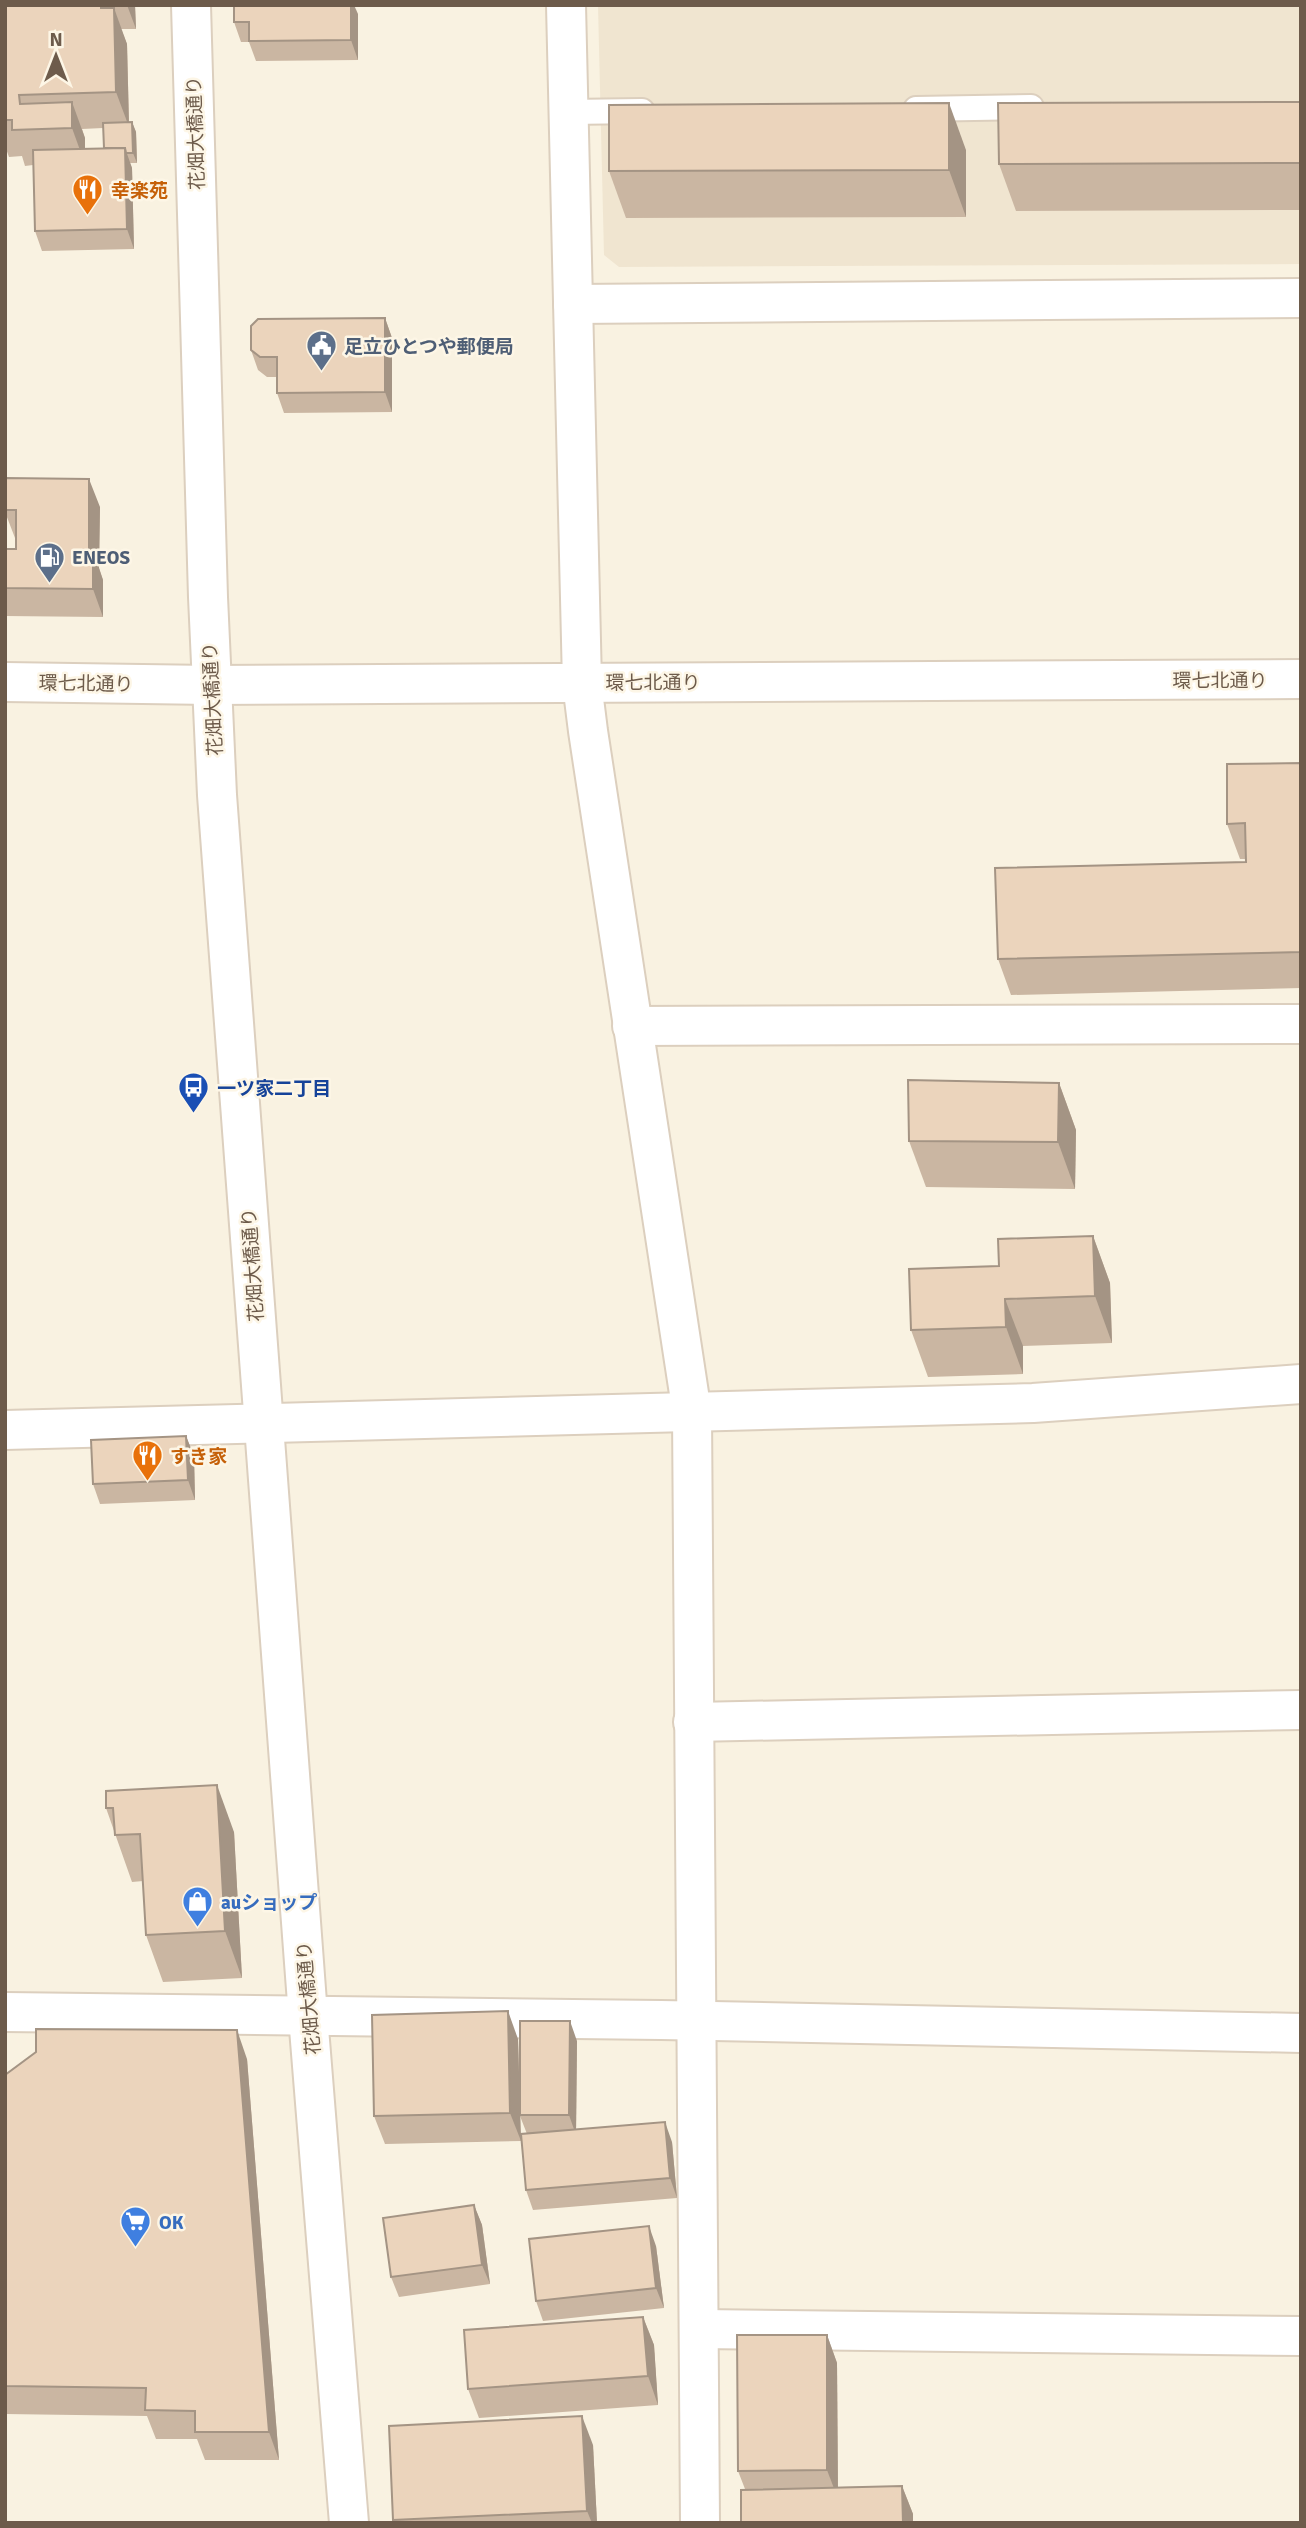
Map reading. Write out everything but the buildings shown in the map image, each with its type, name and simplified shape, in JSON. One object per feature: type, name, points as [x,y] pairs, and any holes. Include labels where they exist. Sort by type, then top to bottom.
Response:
[{"type":"street","name":"花畑大橋通り","points":[[191,5],[211,685],[217,795],[308,2016],[349,2523]]},
{"type":"street","points":[[566,5],[582,682],[692,1413],[700,2523]]},
{"type":"street","points":[[573,304],[1301,298]]},
{"type":"street","name":"環七北通り","points":[[5,682],[211,685],[1301,679]]},
{"type":"street","points":[[632,1026],[1301,1024]]},
{"type":"street","points":[[5,1430],[1033,1402],[1301,1384]]},
{"type":"street","points":[[693,1722],[1301,1710]]},
{"type":"street","points":[[5,2012],[696,2021],[1301,2033]]},
{"type":"street","points":[[699,2329],[1301,2336]]},
{"type":"lane","points":[[898,109],[1051,107]]},
{"type":"lane","points":[[568,112],[663,111]]},
{"type":"shaded area","points":[[598,5],[1301,5],[1301,264],[619,267],[604,255]]},
{"type":"place","name":"幸楽苑","points":[[88,217]]},
{"type":"place","name":"足立ひとつや郵便局","points":[[321,373]]},
{"type":"place","name":"ENEOS","points":[[49,584]]},
{"type":"place","name":"一ツ家二丁目","points":[[194,1115]]},
{"type":"place","name":"すき家","points":[[147,1483]]},
{"type":"place","name":"auショップ","points":[[198,1929]]},
{"type":"place","name":"OK","points":[[136,2249]]}]
